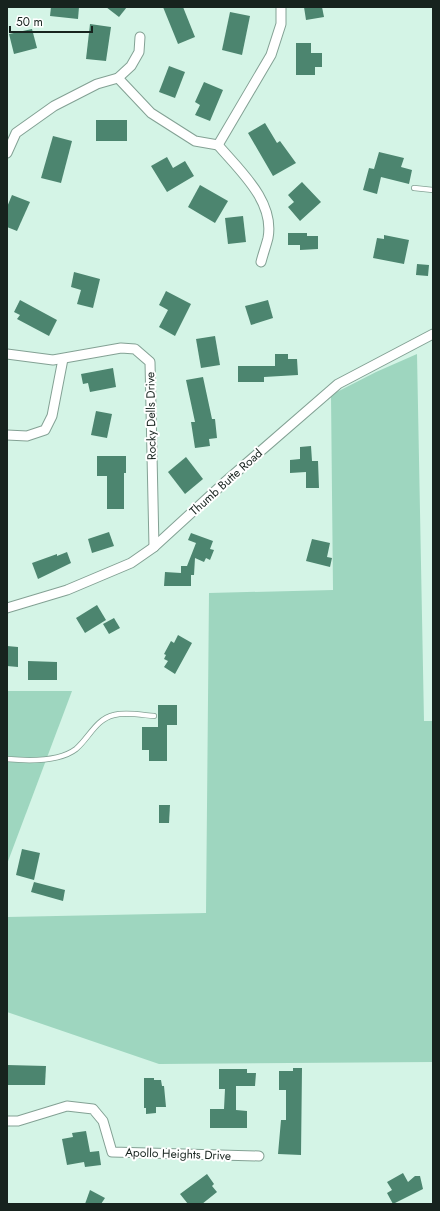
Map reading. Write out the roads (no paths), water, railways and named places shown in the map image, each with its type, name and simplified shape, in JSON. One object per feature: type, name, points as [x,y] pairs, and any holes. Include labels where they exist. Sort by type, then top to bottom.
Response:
[{"type":"street","points":[[218,145],[270,55],[281,24],[281,7]]},
{"type":"street","points":[[7,153],[16,133],[54,106],[97,84],[118,78],[131,66],[139,52],[140,37]]},
{"type":"street","points":[[118,78],[151,113],[195,141],[218,145],[258,193],[267,213],[268,237],[261,262]]},
{"type":"street","points":[[7,129],[16,133]]},
{"type":"street","name":"Thumb Butte Road","points":[[7,608],[67,590],[131,563],[154,547],[224,482],[338,384],[433,334]]},
{"type":"street","name":"Rocky Dells Drive","points":[[7,354],[53,360],[121,348],[135,349],[150,362],[154,547]]},
{"type":"street","points":[[7,435],[27,436],[45,430],[52,416],[63,359]]},
{"type":"street","name":"Apollo Heights Drive","points":[[7,1121],[18,1121],[67,1106],[93,1109],[102,1121],[112,1152],[259,1156]]},
{"type":"lane","points":[[414,188],[433,190]]},
{"type":"lane","points":[[7,758],[27,760],[63,756],[76,748],[104,719],[121,714],[154,716]]}]
